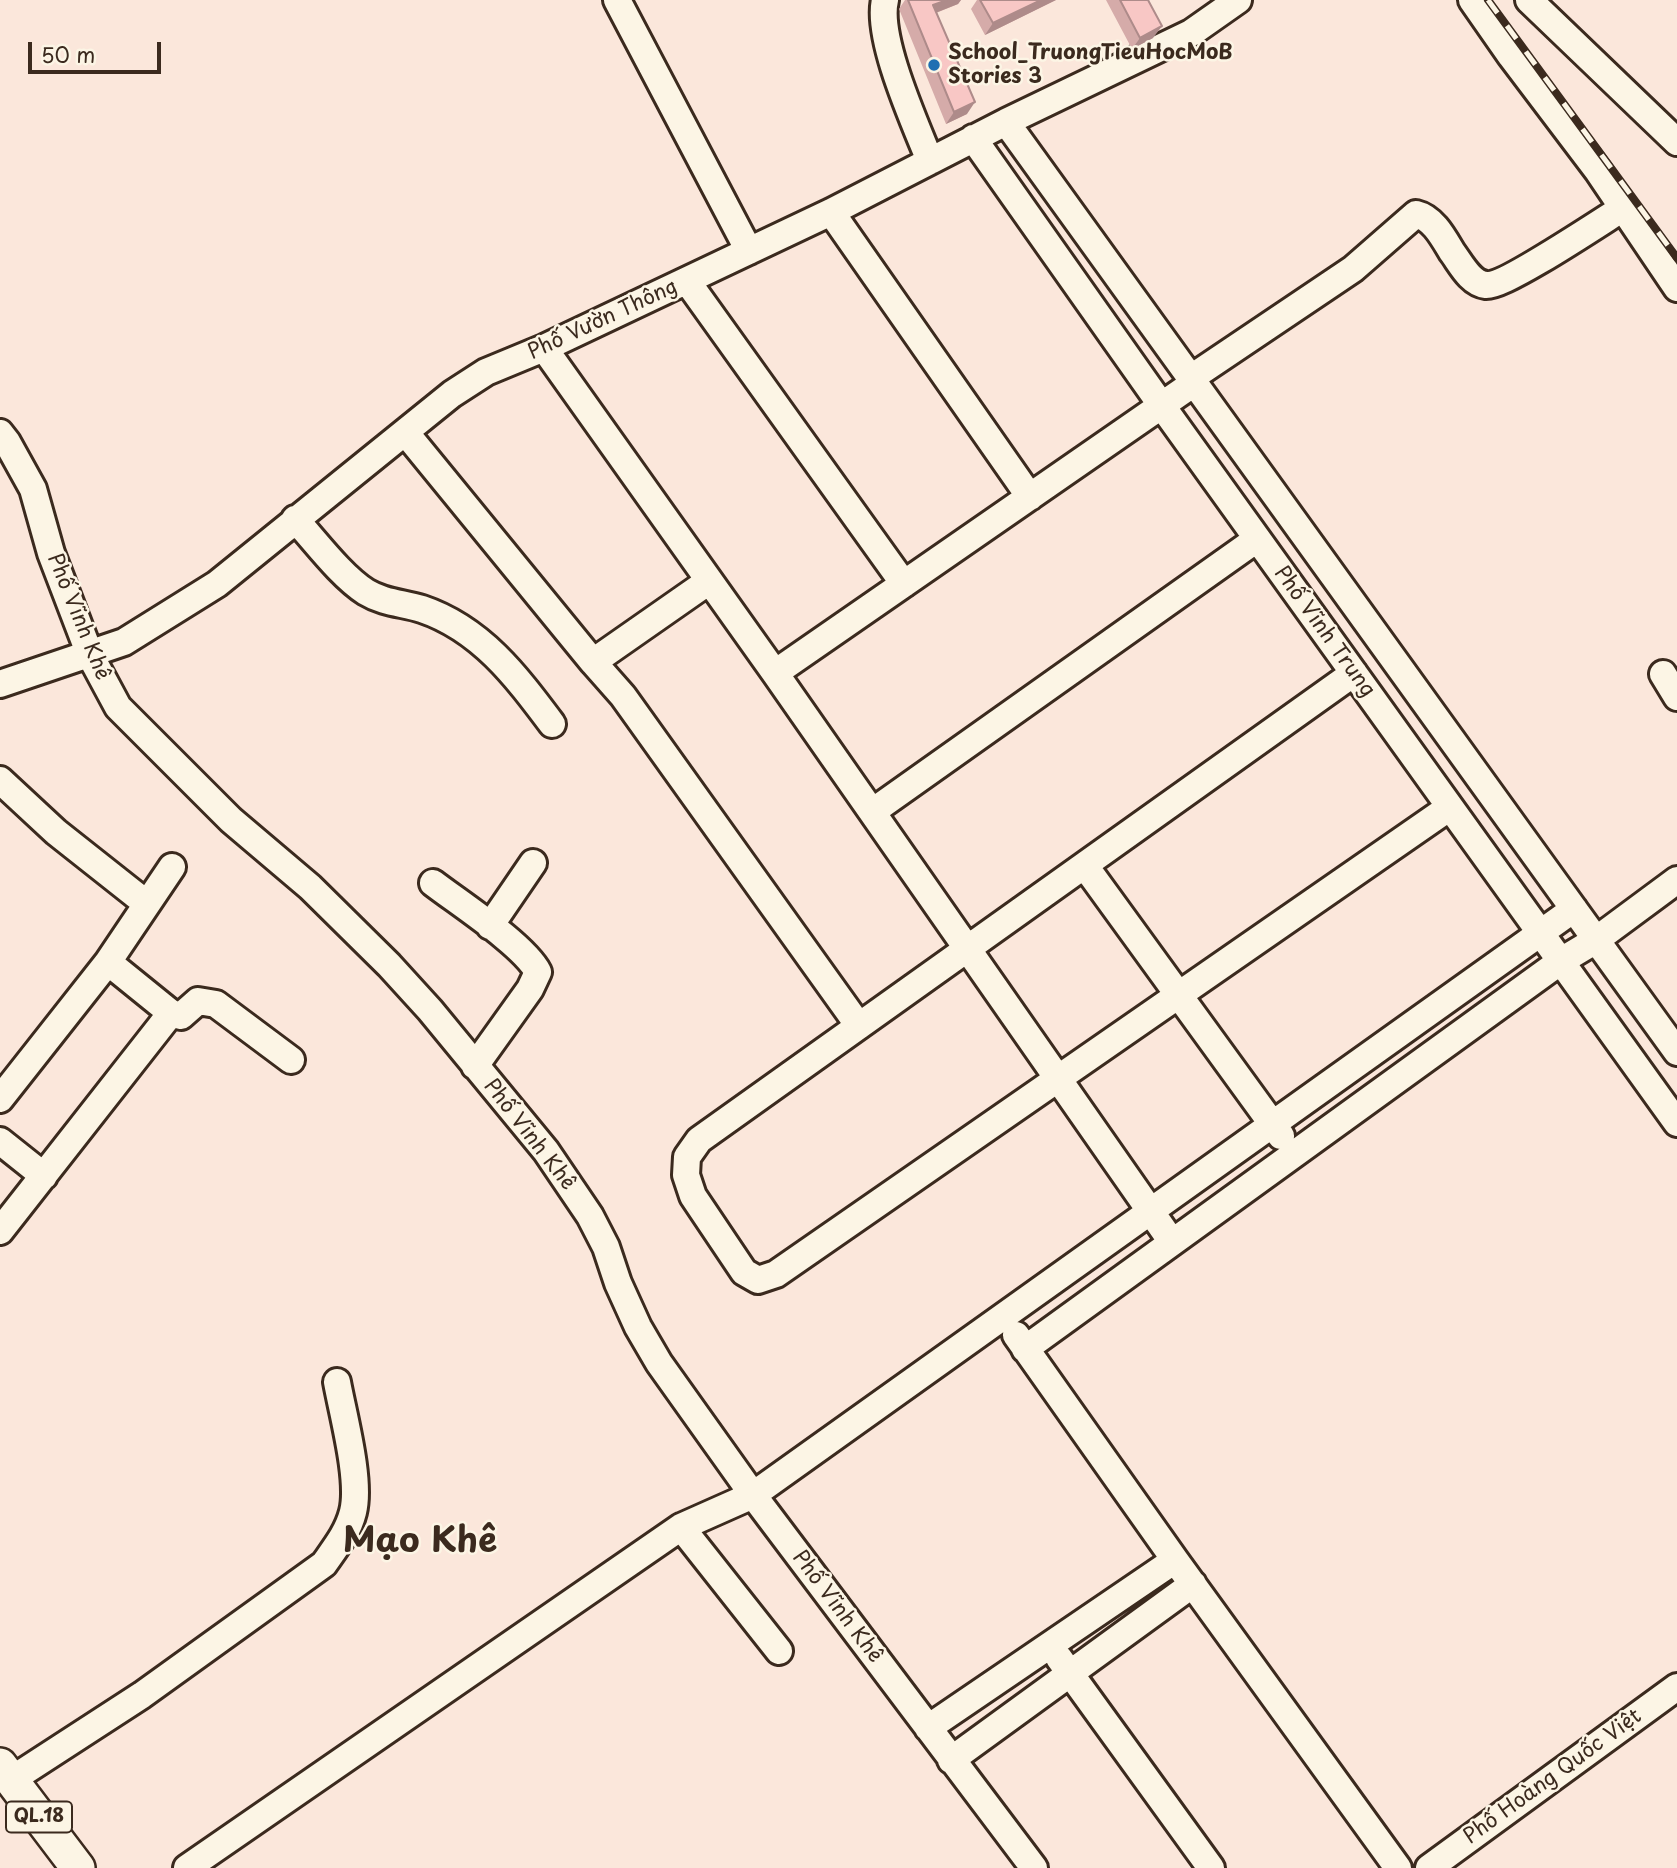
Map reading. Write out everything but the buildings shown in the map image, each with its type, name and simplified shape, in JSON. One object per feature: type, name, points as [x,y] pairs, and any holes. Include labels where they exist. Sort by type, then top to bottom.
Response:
[{"type":"main road","name":"QL.18","points":[[4,1776],[78,1868]]},
{"type":"street","points":[[617,0],[749,251]]},
{"type":"street","points":[[884,0],[882,11],[892,63],[930,161]]},
{"type":"street","name":"Phố Vườn Thông","points":[[0,684],[124,642],[216,584],[452,394],[486,372],[544,348],[831,212],[973,138],[1191,33],[1238,0]]},
{"type":"street","points":[[1472,0],[1623,208],[1672,270]]},
{"type":"street","points":[[1529,0],[1673,130]]},
{"type":"street","name":"Phố Vĩnh Trung","points":[[1006,122],[1677,1052]]},
{"type":"street","name":"Phố Vĩnh Trung","points":[[973,138],[1257,539],[1677,1123]]},
{"type":"street","points":[[775,673],[1162,406],[1193,381],[1353,270],[1416,214],[1424,216],[1436,228],[1471,278],[1485,285],[1494,285],[1540,260],[1623,208]]},
{"type":"street","points":[[831,212],[1030,497]]},
{"type":"street","points":[[687,281],[904,584]]},
{"type":"street","points":[[544,348],[775,673],[1172,1242]]},
{"type":"street","points":[[405,432],[593,662],[624,696],[859,1026]]},
{"type":"street","name":"Phố Vĩnh Khê","points":[[0,433],[33,489],[51,553],[90,655],[118,707],[230,820],[310,887],[389,965],[546,1151],[590,1216],[606,1247],[638,1328],[660,1363],[752,1495],[1034,1868]]},
{"type":"street","points":[[295,519],[365,592],[393,603],[422,609],[468,631],[492,650],[517,676],[552,723]]},
{"type":"street","points":[[872,812],[1257,539]]},
{"type":"street","points":[[593,662],[709,580]]},
{"type":"street","points":[[1354,673],[699,1140],[687,1157],[686,1175],[693,1196],[744,1272],[758,1280],[776,1274],[1450,807]]},
{"type":"street","points":[[1663,674],[1677,697]]},
{"type":"street","points":[[0,780],[56,832],[147,904]]},
{"type":"street","points":[[490,926],[533,863]]},
{"type":"street","points":[[1085,866],[1294,1154]]},
{"type":"street","points":[[0,1099],[108,962],[172,867]]},
{"type":"street","points":[[1025,1349],[1677,880]]},
{"type":"street","points":[[433,883],[490,926],[534,964],[538,972],[530,989],[475,1066]]},
{"type":"street","points":[[187,1868],[681,1527],[752,1495],[1574,909]]},
{"type":"street","points":[[108,962],[171,1013],[181,1016],[198,1001],[216,1004],[291,1060]]},
{"type":"street","points":[[0,1231],[171,1013]]},
{"type":"street","points":[[0,1141],[44,1176]]},
{"type":"street","points":[[1003,1317],[1398,1868]]},
{"type":"street","points":[[4,1776],[142,1695],[324,1564],[343,1538],[354,1510],[355,1482],[337,1382]]},
{"type":"street","points":[[681,1527],[779,1651]]},
{"type":"street","points":[[928,1728],[1175,1560]]},
{"type":"street","points":[[951,1760],[1193,1584]]},
{"type":"street","points":[[1049,1646],[1211,1868]]},
{"type":"street","name":"Phố Hoàng Quốc Việt","points":[[1429,1868],[1677,1687]]},
{"type":"railway","points":[[1488,0],[1677,258]]},
{"type":"place","name":"School_TruongTieuHocMoB Stories 3","points":[[934,65]]},
{"type":"district","name":"Mạo Khê","points":[[420,1542]]}]
